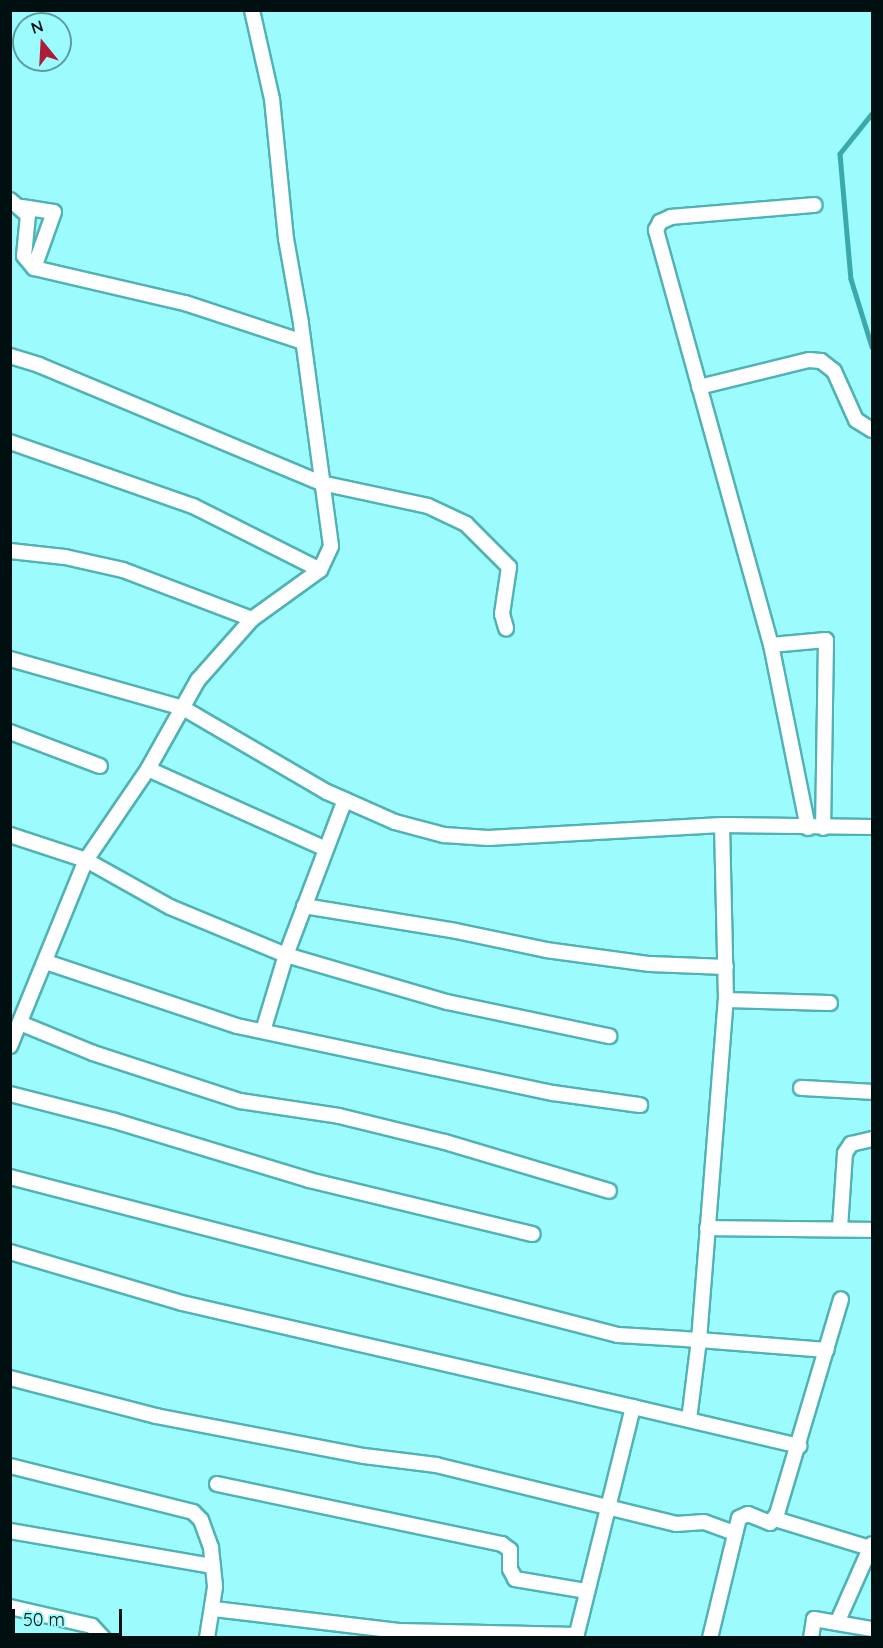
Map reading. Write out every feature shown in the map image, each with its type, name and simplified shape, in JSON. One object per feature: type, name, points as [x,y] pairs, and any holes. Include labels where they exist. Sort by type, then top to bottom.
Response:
[{"type":"street","points":[[10,1046],[86,860],[148,769],[211,664],[252,619],[320,570],[331,546],[303,342],[286,239],[272,99],[252,10]]},
{"type":"street","points":[[16,203],[28,215],[24,256],[34,268],[185,303],[303,342]]},
{"type":"street","points":[[16,203],[54,212],[34,268]]},
{"type":"street","points":[[808,828],[771,645],[657,226],[671,217],[814,205]]},
{"type":"street","points":[[10,356],[39,365],[321,483],[428,506],[465,524],[509,567],[502,614],[506,628]]},
{"type":"street","points":[[699,387],[809,360],[821,361],[834,371],[856,420],[873,430]]},
{"type":"street","points":[[10,442],[193,506],[320,570]]},
{"type":"street","points":[[10,551],[65,557],[123,570],[252,619]]},
{"type":"street","points":[[771,645],[826,640],[823,828]]},
{"type":"street","points":[[10,659],[183,708],[345,800],[395,822],[455,836],[488,838],[722,825],[808,828],[873,827]]},
{"type":"street","points":[[10,732],[100,766]]},
{"type":"street","points":[[148,769],[324,848]]},
{"type":"street","points":[[263,1031],[286,955],[324,848],[345,800]]},
{"type":"street","points":[[689,1420],[699,1340],[726,1000],[722,825]]},
{"type":"street","points":[[10,836],[86,860],[170,907],[286,955],[447,1002],[609,1036]]},
{"type":"street","points":[[304,906],[546,950],[650,964],[726,967]]},
{"type":"street","points":[[46,962],[263,1031],[553,1093],[640,1105]]},
{"type":"street","points":[[726,1000],[830,1003]]},
{"type":"street","points":[[10,1007],[23,1017],[114,1060],[240,1101],[392,1129],[609,1191]]},
{"type":"street","points":[[801,1088],[873,1092]]},
{"type":"street","points":[[10,1094],[115,1121],[309,1180],[533,1234]]},
{"type":"street","points":[[840,1228],[845,1153],[851,1144],[873,1139]]},
{"type":"street","points":[[10,1177],[618,1335],[827,1350]]},
{"type":"street","points":[[707,1228],[873,1230]]},
{"type":"street","points":[[10,1252],[182,1303],[799,1446]]},
{"type":"street","points":[[775,1520],[799,1446],[841,1299]]},
{"type":"street","points":[[10,1378],[156,1416],[330,1450],[436,1465],[676,1524],[713,1523],[735,1533]]},
{"type":"street","points":[[214,1609],[399,1630],[576,1636],[633,1407]]},
{"type":"street","points":[[10,1466],[183,1507],[201,1520],[213,1566],[214,1609],[207,1638]]},
{"type":"street","points":[[217,1484],[502,1544],[510,1550],[510,1569],[515,1580],[586,1591]]},
{"type":"street","points":[[710,1638],[739,1518],[744,1514],[766,1523],[775,1520],[871,1546],[837,1623]]},
{"type":"street","points":[[10,1531],[213,1566]]},
{"type":"street","points":[[10,1607],[92,1626],[103,1638]]},
{"type":"street","points":[[811,1638],[814,1619],[873,1629]]},
{"type":"waterway","points":[[872,114],[840,154],[851,279],[872,347]]}]
